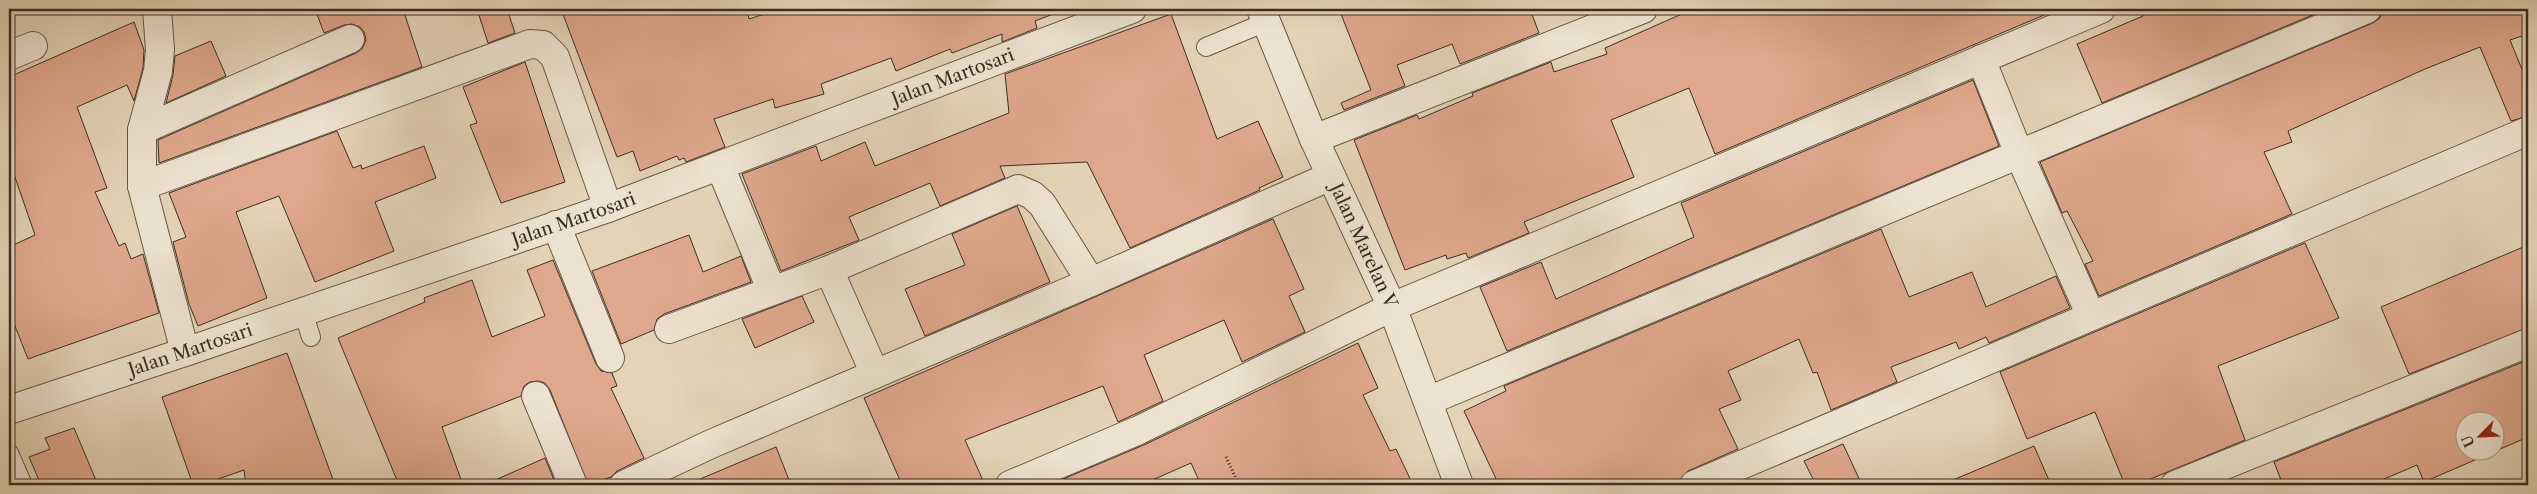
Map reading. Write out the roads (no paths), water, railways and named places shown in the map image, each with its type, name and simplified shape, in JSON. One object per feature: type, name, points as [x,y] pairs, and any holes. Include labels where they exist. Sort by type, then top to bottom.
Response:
[{"type":"street","points":[[157,9],[160,50],[158,71],[142,130],[142,186],[185,352]]},
{"type":"street","name":"Jalan Martosari","points":[[9,410],[608,208],[1132,9]]},
{"type":"street","points":[[1314,139],[1644,9]]},
{"type":"street","points":[[1010,485],[1139,430],[1392,307],[2101,9]]},
{"type":"street","points":[[1428,401],[2367,9]]},
{"type":"street","name":"Jalan Marelan V","points":[[1264,15],[1314,139],[1392,307],[1428,401],[1455,484]]},
{"type":"street","points":[[142,130],[350,39]]},
{"type":"street","points":[[142,186],[530,44],[543,45],[555,57],[608,208]]},
{"type":"street","points":[[1981,58],[2019,154],[2091,316]]},
{"type":"street","points":[[1694,485],[2528,131]]},
{"type":"street","points":[[720,166],[771,290]]},
{"type":"street","points":[[624,485],[711,444],[1091,282],[1331,176]]},
{"type":"street","points":[[669,329],[829,270],[1018,188],[1032,195],[1042,204],[1091,282]]},
{"type":"street","points":[[556,225],[610,358]]},
{"type":"street","points":[[829,270],[874,374]]},
{"type":"street","points":[[2175,485],[2528,343]]},
{"type":"street","points":[[536,396],[573,485]]},
{"type":"lane","points":[[1206,47],[1264,15]]},
{"type":"lane","points":[[302,312],[311,337]]},
{"type":"lane","points":[[9,453],[23,485]]}]
